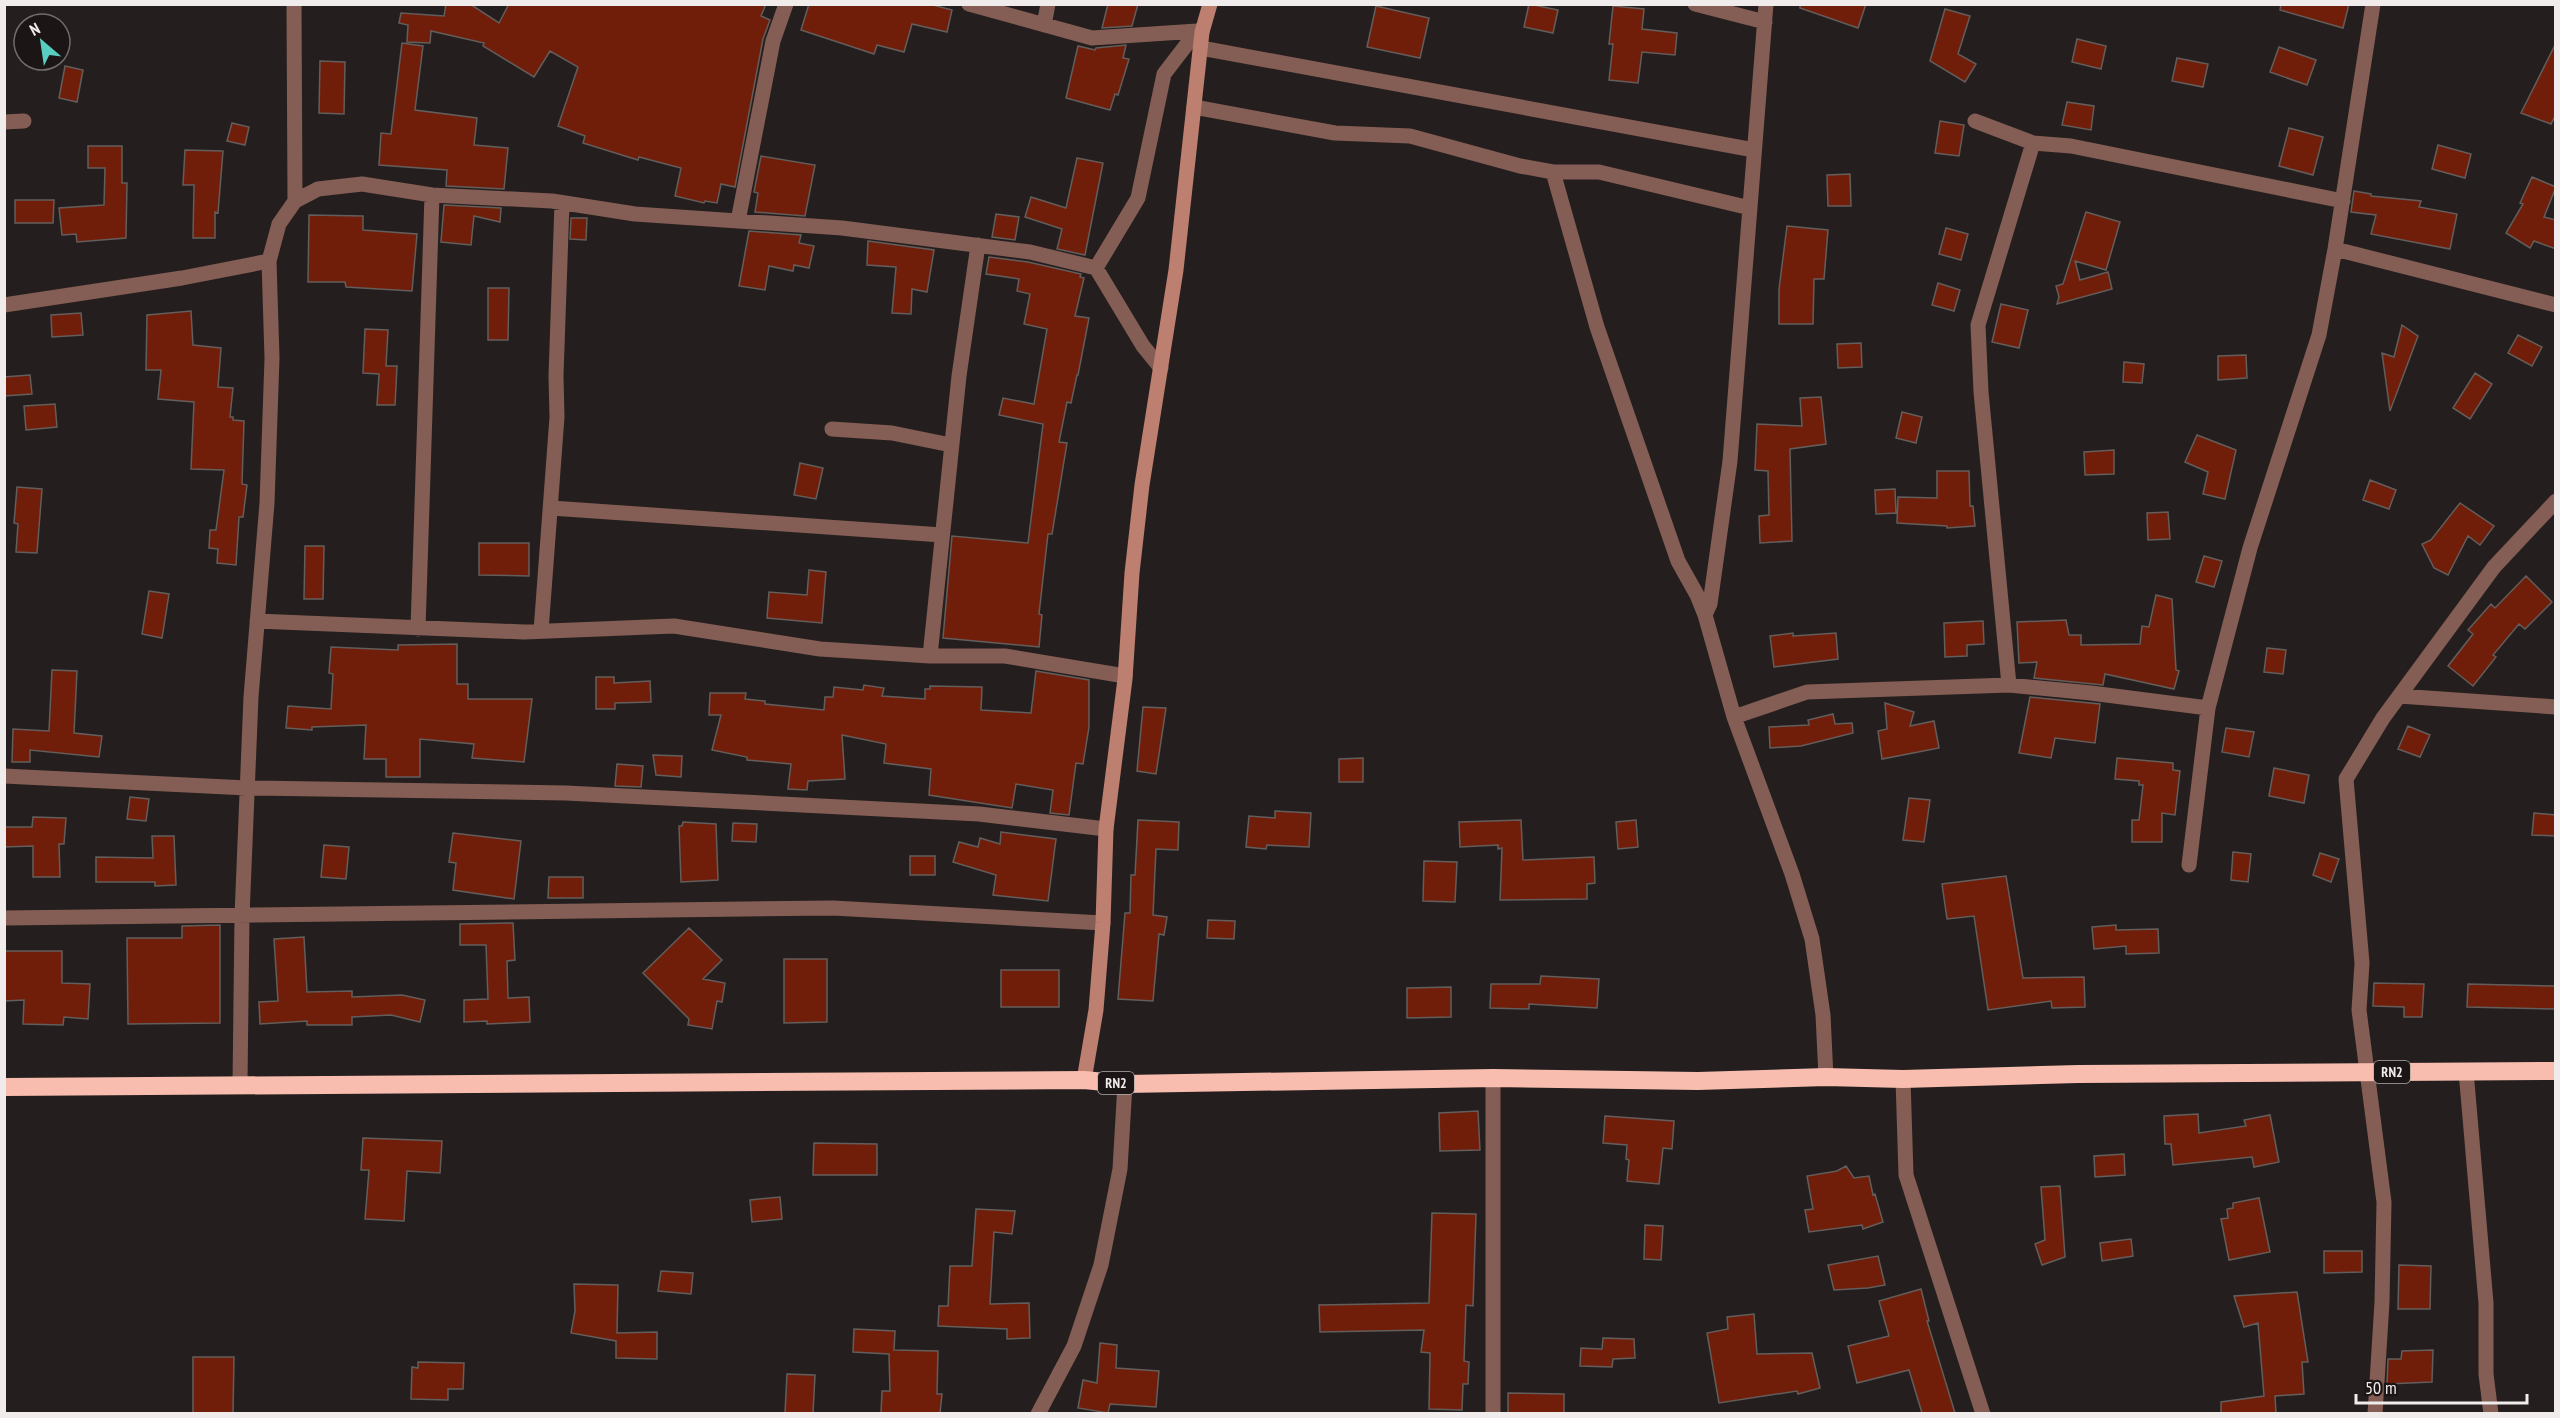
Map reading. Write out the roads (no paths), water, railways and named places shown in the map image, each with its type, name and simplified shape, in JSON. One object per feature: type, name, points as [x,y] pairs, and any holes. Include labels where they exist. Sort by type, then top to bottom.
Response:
[{"type":"highway","name":"RN2","points":[[4,1087],[1084,1080],[1125,1084],[1493,1078],[1698,1081],[1826,1077],[1903,1080],[2078,1074],[2556,1071]]},
{"type":"street","points":[[294,4],[296,201]]},
{"type":"street","points":[[738,221],[773,41],[786,4]]},
{"type":"street","points":[[969,4],[1092,39],[1200,37],[1754,150]]},
{"type":"street","points":[[1044,25],[1048,4]]},
{"type":"street","points":[[1084,1080],[1096,1010],[1103,923],[1106,829],[1125,676],[1132,573],[1142,485],[1178,259],[1200,37],[1210,4]]},
{"type":"street","points":[[1695,4],[1765,22]]},
{"type":"street","points":[[1705,615],[1710,604],[1730,461],[1766,4]]},
{"type":"street","points":[[2189,865],[2208,708],[2250,548],[2319,335],[2343,201],[2373,4]]},
{"type":"street","points":[[1096,268],[1138,198],[1164,74],[1200,37]]},
{"type":"street","points":[[1194,107],[1335,132],[1410,136],[1520,166],[1553,172],[1599,172],[1750,208]]},
{"type":"street","points":[[4,122],[24,121]]},
{"type":"street","points":[[1975,121],[2034,143],[2071,146],[2343,201]]},
{"type":"street","points":[[2008,685],[1981,392],[1978,325],[2034,143]]},
{"type":"street","points":[[1553,172],[1597,327],[1678,561],[1705,615],[1734,717],[1792,874],[1812,939],[1823,1015],[1826,1077]]},
{"type":"street","points":[[240,1084],[242,916],[247,788],[267,503],[273,358],[269,261],[279,224],[296,201],[318,189],[362,184],[432,195],[562,203],[635,214],[842,228],[1030,252],[1096,268],[1143,346],[1161,368]]},
{"type":"street","points":[[417,629],[432,195]]},
{"type":"street","points":[[541,631],[557,417],[556,376],[562,203]]},
{"type":"street","points":[[930,656],[951,445],[978,245]]},
{"type":"street","points":[[2335,249],[2556,305]]},
{"type":"street","points":[[4,305],[182,278],[269,261]]},
{"type":"street","points":[[832,429],[892,433],[951,445]]},
{"type":"street","points":[[2375,1413],[2382,1302],[2384,1202],[2359,1010],[2362,963],[2346,779],[2383,718],[2494,567],[2556,501]]},
{"type":"street","points":[[552,508],[942,534]]},
{"type":"street","points":[[257,621],[417,629],[541,631],[674,626],[820,649],[930,656],[1005,656],[1125,676]]},
{"type":"street","points":[[1734,717],[1807,692],[2008,685],[2208,708]]},
{"type":"street","points":[[2399,696],[2556,706]]},
{"type":"street","points":[[4,776],[247,788],[566,793],[979,813],[1106,829]]},
{"type":"street","points":[[4,918],[834,908],[1103,923]]},
{"type":"street","points":[[2466,1071],[2486,1303],[2486,1374],[2491,1413]]},
{"type":"street","points":[[1493,1078],[1493,1413]]},
{"type":"street","points":[[1903,1080],[1906,1175],[1983,1413]]},
{"type":"street","points":[[1038,1413],[1074,1346],[1101,1265],[1120,1169],[1125,1084]]}]
